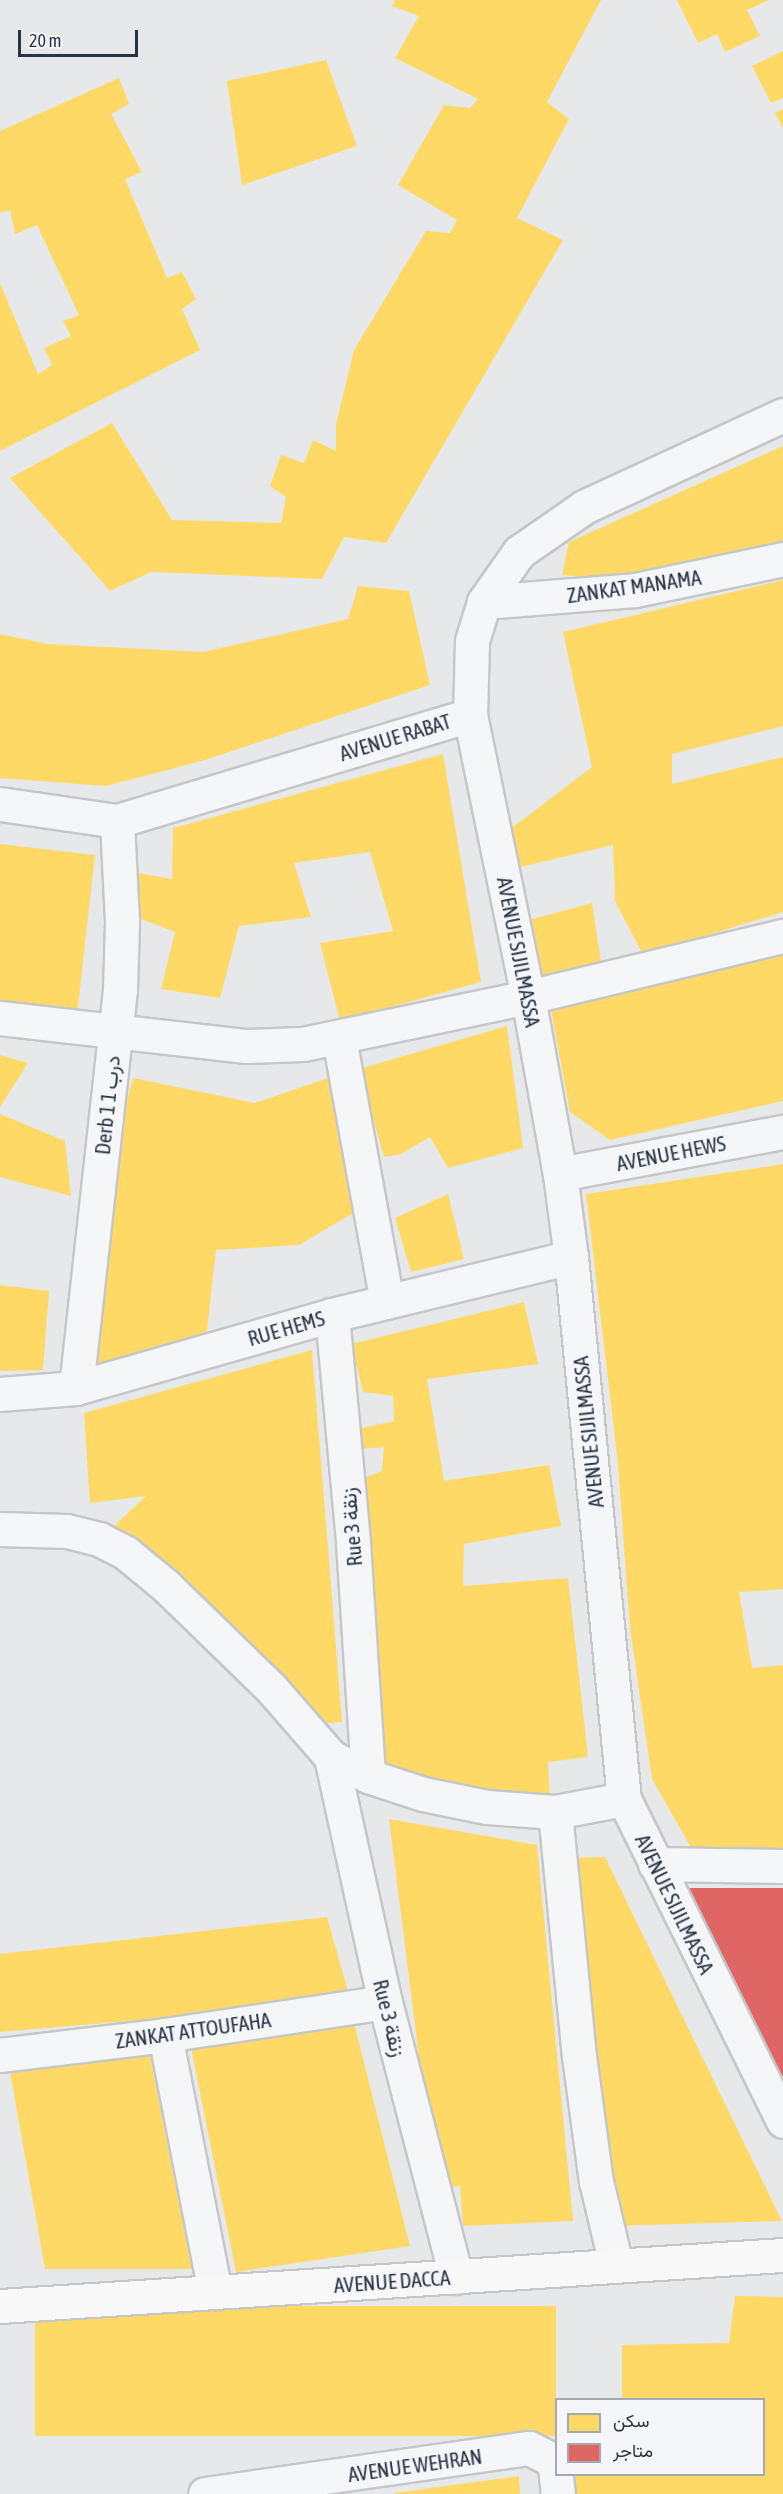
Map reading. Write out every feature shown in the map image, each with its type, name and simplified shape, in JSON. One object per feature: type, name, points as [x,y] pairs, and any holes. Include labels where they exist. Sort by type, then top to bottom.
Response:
[{"type":"street","name":"AVENUE RABAT","points":[[0,804],[117,821],[470,715],[472,641],[484,602],[519,552],[562,519],[783,415]]},
{"type":"street","name":"ZANKAT MANAMA","points":[[484,602],[635,590],[783,559]]},
{"type":"street","name":"AVENUE SIJILMASSA","points":[[470,715],[528,997],[560,1174],[571,1257],[624,1799],[783,2121]]},
{"type":"street","name":"Derb 1 درب 1","points":[[76,1388],[122,954],[117,821]]},
{"type":"street","points":[[0,1018],[246,1046],[303,1044],[528,997],[783,936]]},
{"type":"street","points":[[339,1038],[387,1302]]},
{"type":"street","name":"AVENUE HEWS","points":[[560,1174],[783,1132]]},
{"type":"street","name":"RUE HEMS","points":[[0,1394],[76,1388],[333,1315],[571,1257]]},
{"type":"street","name":"Rue 3 زنقة","points":[[333,1315],[353,1543],[368,1776]]},
{"type":"street","points":[[0,1529],[67,1531],[99,1539],[126,1553],[166,1586],[271,1688],[331,1757],[368,1776],[423,1794],[487,1807],[555,1812],[624,1799]]},
{"type":"street","name":"Rue 3 زنقة","points":[[331,1757],[385,2002],[456,2277]]},
{"type":"street","points":[[555,1812],[580,2067],[596,2181],[616,2265]]},
{"type":"street","points":[[655,1864],[783,1866]]},
{"type":"street","name":"ZANKAT ATTOUFAHA","points":[[0,2055],[165,2035],[385,2002]]},
{"type":"street","points":[[165,2035],[215,2292]]},
{"type":"street","name":"AVENUE DACCA","points":[[0,2306],[783,2255]]},
{"type":"street","name":"AVENUE WEHRAN","points":[[205,2494],[529,2448],[549,2458],[555,2467]]},
{"type":"street","name":"AVENUE WEHRAN","points":[[556,2476],[558,2494]]},
{"type":"building: سكن","points":[[395,0],[601,0],[547,102],[569,119],[517,218],[563,240],[386,543],[344,537],[322,579],[151,572],[110,591],[10,478],[112,423],[172,520],[281,523],[286,497],[270,486],[281,455],[304,463],[313,440],[336,451],[336,424],[354,350],[426,231],[450,233],[457,220],[398,185],[444,105],[470,108],[478,99],[395,58],[419,16],[392,6]]},
{"type":"building: سكن","points":[[677,0],[769,0],[747,10],[760,36],[725,52],[717,34],[698,43]]},
{"type":"building: سكن","points":[[783,51],[783,98],[771,103],[752,66]]},
{"type":"building: سكن","points":[[326,60],[357,146],[242,185],[227,81]]},
{"type":"building: سكن","points":[[119,78],[129,104],[111,114],[142,172],[125,179],[167,278],[182,272],[196,299],[182,309],[200,350],[0,451],[0,283],[38,374],[52,365],[44,348],[71,336],[63,321],[79,315],[37,225],[15,234],[10,210],[0,213],[0,131]]},
{"type":"building: سكن","points":[[783,109],[783,128],[775,113]]},
{"type":"building: سكن","points":[[783,446],[783,548],[652,582],[562,575],[569,542]]},
{"type":"building: سكن","points":[[783,580],[783,726],[672,754],[672,784],[783,757],[783,912],[643,955],[615,901],[613,845],[512,869],[513,827],[592,767],[563,632]]},
{"type":"building: سكن","points":[[358,586],[409,591],[430,685],[202,761],[106,786],[0,778],[0,634],[47,644],[203,652],[348,619]]},
{"type":"building: سكن","points":[[443,754],[481,982],[340,1021],[320,943],[393,931],[370,852],[294,863],[311,917],[239,926],[220,998],[161,989],[175,932],[133,916],[128,871],[172,879],[173,828]]},
{"type":"building: سكن","points":[[0,844],[95,855],[76,1024],[0,1014]]},
{"type":"building: سكن","points":[[592,903],[603,975],[533,981],[525,921]]},
{"type":"building: سكن","points":[[783,943],[783,1101],[610,1140],[570,1112],[551,1010]]},
{"type":"building: سكن","points":[[507,1026],[523,1148],[448,1168],[430,1137],[401,1154],[384,1157],[359,1069]]},
{"type":"building: سكن","points":[[0,1055],[28,1063],[0,1107]]},
{"type":"building: سكن","points":[[334,1076],[357,1211],[299,1245],[216,1250],[205,1348],[94,1371],[105,1186],[133,1078],[255,1103]]},
{"type":"building: سكن","points":[[0,1114],[65,1141],[71,1196],[0,1177]]},
{"type":"building: سكن","points":[[783,1164],[783,1589],[739,1592],[752,1668],[783,1665],[783,1854],[693,1851],[652,1779],[630,1628],[618,1464],[586,1194]]},
{"type":"building: سكن","points":[[448,1194],[464,1259],[411,1272],[395,1218]]},
{"type":"building: سكن","points":[[0,1285],[49,1291],[43,1370],[0,1371]]},
{"type":"building: سكن","points":[[524,1302],[538,1364],[427,1379],[444,1481],[549,1465],[561,1526],[464,1544],[463,1586],[568,1578],[588,1757],[548,1762],[550,1800],[373,1776],[359,1480],[382,1471],[384,1447],[358,1449],[353,1430],[394,1421],[393,1396],[363,1392],[351,1344]]},
{"type":"building: سكن","points":[[312,1350],[342,1722],[315,1724],[110,1530],[146,1496],[90,1503],[84,1413]]},
{"type":"building: سكن","points":[[389,1819],[537,1845],[573,2221],[463,2226],[460,2185],[436,2192]]},
{"type":"building: سكن","points":[[605,1857],[782,2221],[610,2226],[564,1858]]},
{"type":"building: سكن","points":[[327,1917],[351,2002],[0,2032],[0,1954]]},
{"type":"building: سكن","points":[[355,2026],[410,2246],[236,2272],[191,2048]]},
{"type":"building: سكن","points":[[150,2056],[192,2269],[45,2269],[10,2072]]},
{"type":"building: سكن","points":[[735,2296],[783,2297],[783,2494],[574,2494],[571,2476],[765,2476],[765,2398],[622,2398],[622,2345],[729,2343]]},
{"type":"building: سكن","points":[[35,2306],[556,2306],[555,2436],[35,2436]]},
{"type":"building: سكن","points":[[519,2476],[520,2494],[394,2494],[394,2493]]},
{"type":"building: متاجر","points":[[681,1888],[783,1888],[783,2087]]}]
